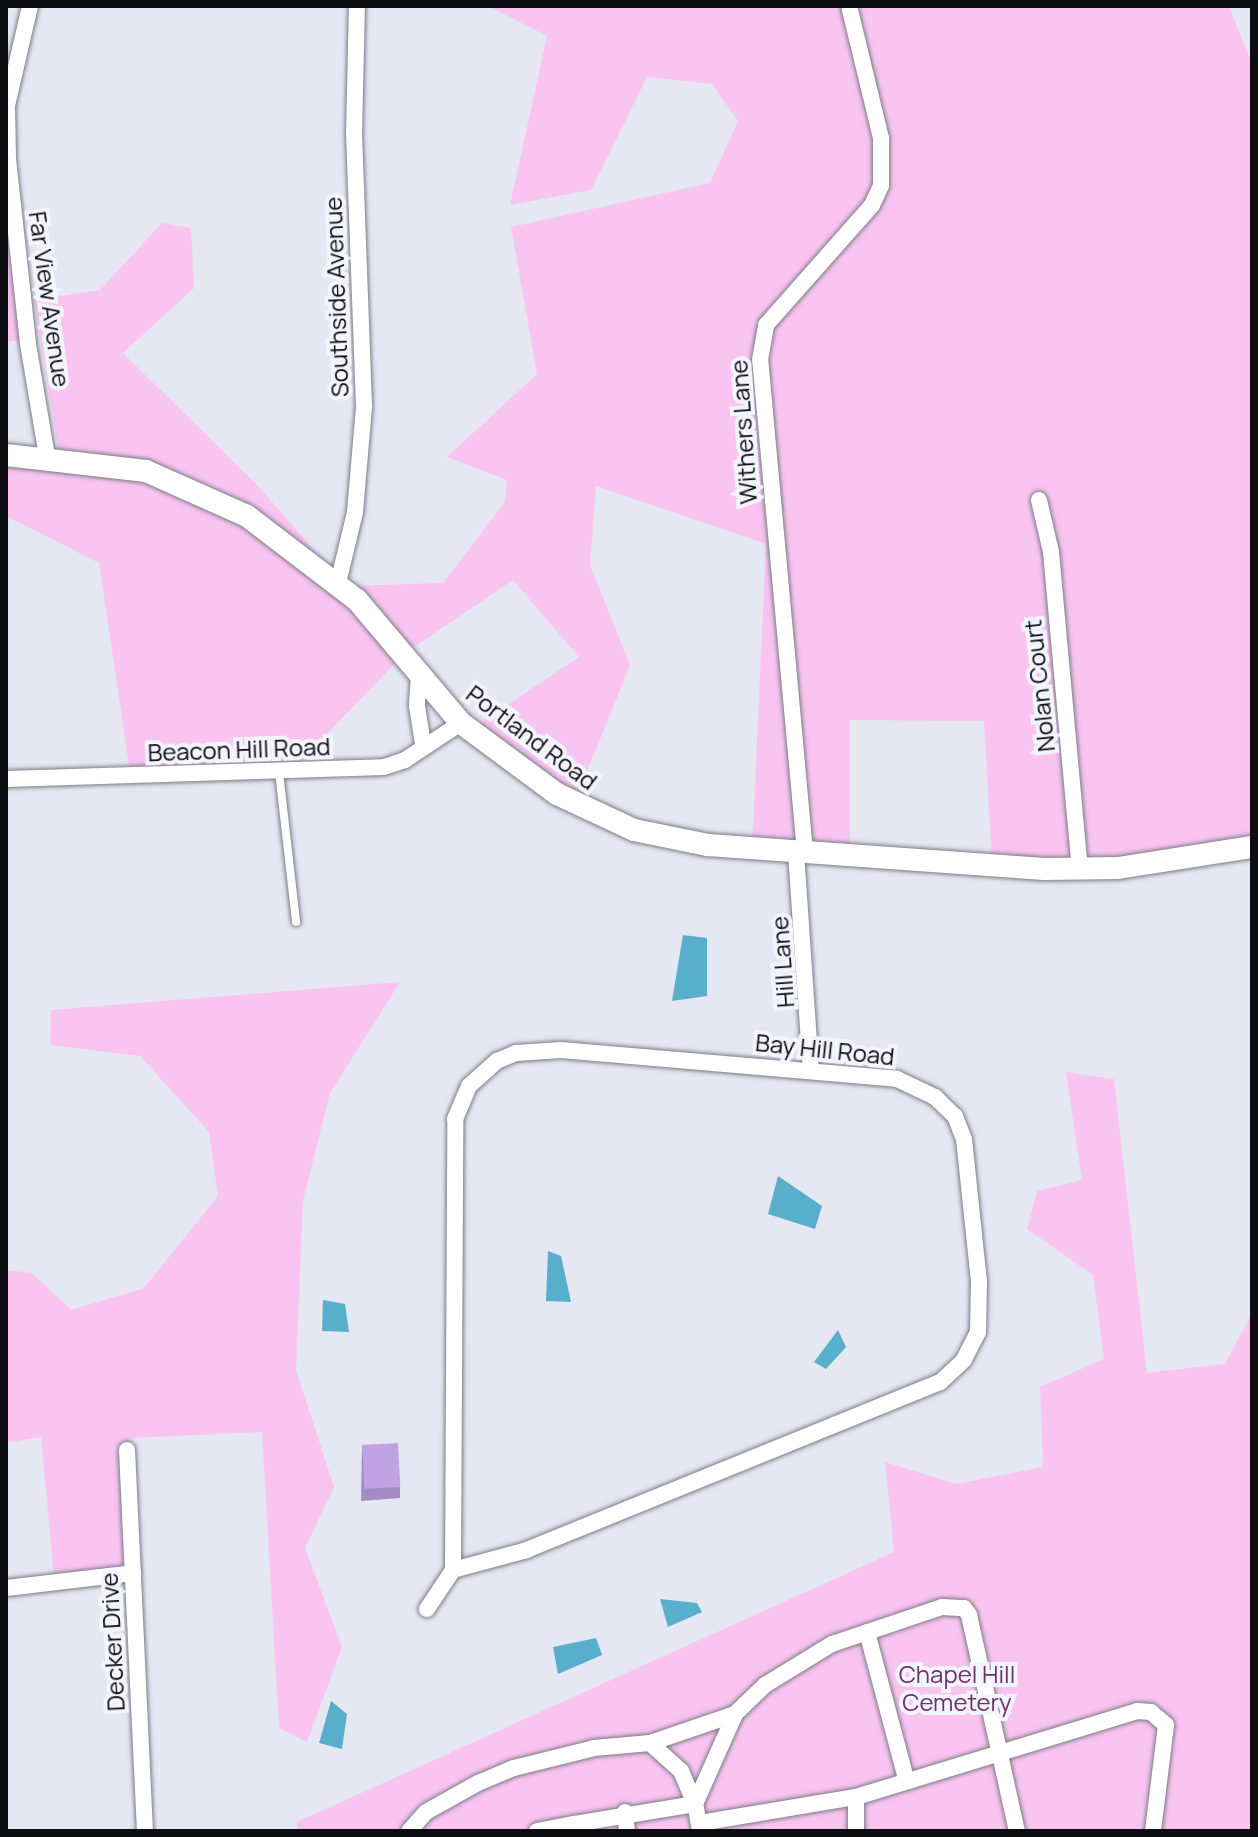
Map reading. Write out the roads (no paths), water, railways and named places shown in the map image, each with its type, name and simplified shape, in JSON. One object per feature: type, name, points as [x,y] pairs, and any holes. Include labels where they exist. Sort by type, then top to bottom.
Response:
[{"type":"street","name":"Far View Avenue","points":[[30,6],[7,106],[8,159],[26,329],[47,456]]},
{"type":"street","name":"Southside Avenue","points":[[338,583],[355,512],[364,406],[354,135],[357,6]]},
{"type":"street","name":"Withers Lane","points":[[801,852],[760,360],[766,325],[872,205],[881,186],[881,138],[849,6]]},
{"type":"street","name":"Portland Road","points":[[6,455],[47,456],[146,471],[190,487],[247,516],[338,583],[461,723],[557,794],[608,821],[708,845],[1080,868],[1139,866],[1252,847]]},
{"type":"street","name":"Nolan Court","points":[[1039,500],[1051,552],[1080,868]]},
{"type":"street","points":[[419,675],[417,706],[423,745]]},
{"type":"street","name":"Beacon Hill Road","points":[[6,779],[384,767],[405,760],[423,745],[461,723]]},
{"type":"street","name":"Hill Lane","points":[[801,852],[811,1070]]},
{"type":"street","name":"Bay Hill Road","points":[[538,1049],[811,1070],[897,1079],[935,1097],[955,1116],[969,1169],[979,1281],[978,1332],[964,1360],[940,1382],[527,1550],[453,1570],[452,1141],[460,1100],[469,1086],[497,1061],[538,1049]]},
{"type":"street","name":"Decker Drive","points":[[127,1450],[145,1831]]},
{"type":"street","points":[[427,1609],[453,1570]]},
{"type":"street","points":[[6,1588],[133,1573]]},
{"type":"street","points":[[409,1831],[445,1800],[514,1768],[594,1748],[650,1743],[735,1714],[799,1661],[931,1609],[964,1608],[1017,1831]]},
{"type":"street","points":[[867,1632],[906,1779]]},
{"type":"street","points":[[650,1743],[681,1771],[695,1804],[700,1827],[856,1797],[997,1750],[1129,1711],[1151,1712],[1166,1725],[1167,1743],[1153,1831]]},
{"type":"street","points":[[695,1804],[735,1714]]},
{"type":"street","points":[[856,1797],[856,1831]]},
{"type":"street","points":[[537,1831],[580,1828],[625,1812],[695,1804]]},
{"type":"street","points":[[625,1812],[627,1831]]},
{"type":"lane","points":[[279,772],[296,922]]},
{"type":"water","points":[[683,935],[707,938],[707,996],[672,1001]]},
{"type":"water","points":[[778,1176],[822,1206],[815,1229],[768,1214]]},
{"type":"water","points":[[548,1251],[561,1256],[571,1302],[546,1301]]},
{"type":"water","points":[[323,1300],[345,1304],[349,1332],[322,1331]]},
{"type":"water","points":[[838,1330],[846,1347],[826,1369],[814,1362]]},
{"type":"water","points":[[660,1599],[697,1603],[702,1612],[668,1627]]},
{"type":"water","points":[[596,1638],[602,1655],[558,1674],[553,1647]]},
{"type":"water","points":[[331,1701],[347,1714],[342,1749],[319,1743]]},
{"type":"park label","name":"Chapel Hill Cemetery","points":[[957,1688]]}]
